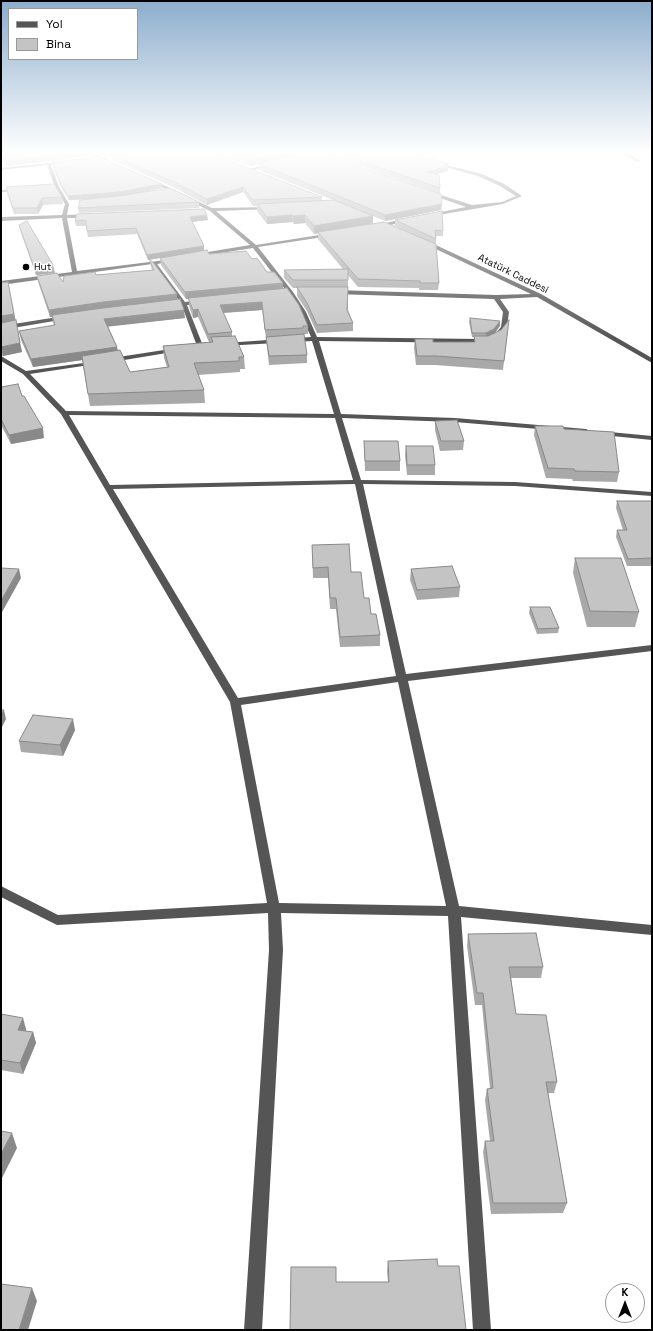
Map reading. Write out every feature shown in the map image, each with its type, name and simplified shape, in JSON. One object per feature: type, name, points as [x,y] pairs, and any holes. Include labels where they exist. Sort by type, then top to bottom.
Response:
[{"type":"street","points":[[217,215],[254,246],[294,292],[315,339],[358,482],[454,911],[482,1330]]},
{"type":"street","points":[[421,217],[431,215]]},
{"type":"street","points":[[1,219],[95,216]]},
{"type":"street","points":[[64,217],[75,273]]},
{"type":"street","points":[[370,219],[392,228]]},
{"type":"street","points":[[369,227],[414,219]]},
{"type":"street","points":[[192,256],[338,232]]},
{"type":"street","name":"Atatürk Caddesi","points":[[421,240],[539,295],[652,362]]},
{"type":"street","points":[[1,283],[177,259]]},
{"type":"street","points":[[154,263],[184,304],[200,346]]},
{"type":"street","points":[[282,293],[294,292]]},
{"type":"street","points":[[327,292],[496,298],[539,295]]},
{"type":"street","points":[[216,345],[315,339],[489,340],[496,336],[504,327],[506,312],[496,298]]},
{"type":"street","points":[[162,306],[206,301]]},
{"type":"street","points":[[1,328],[74,317]]},
{"type":"street","points":[[193,347],[208,346]]},
{"type":"street","points":[[24,373],[185,348]]},
{"type":"street","points":[[1,358],[24,373],[64,413],[235,702],[274,908],[276,950],[253,1330]]},
{"type":"street","points":[[64,413],[338,416],[455,420],[652,438]]},
{"type":"street","points":[[108,486],[358,482],[515,484],[652,494]]},
{"type":"street","points":[[235,702],[402,678],[652,648]]},
{"type":"street","points":[[1,891],[57,920],[274,908],[454,911],[652,930]]},
{"type":"building","points":[[77,215],[206,215],[190,217],[204,246],[147,255],[136,228],[87,231],[86,220],[75,221]]},
{"type":"building","points":[[266,215],[291,215],[267,217]]},
{"type":"building","points":[[305,215],[373,216],[314,226]]},
{"type":"building","points":[[421,215],[442,215],[443,231],[435,230],[436,239],[395,220]]},
{"type":"building","points":[[27,221],[53,265],[34,267],[19,225]]},
{"type":"building","points":[[384,222],[436,244],[439,283],[358,279],[318,232]]},
{"type":"building","points":[[207,250],[209,254],[246,251],[252,259],[257,258],[267,272],[274,272],[283,283],[185,292],[160,258]]},
{"type":"building","points":[[150,261],[152,261],[177,294],[103,302],[49,310],[37,276],[57,273],[63,282],[64,276],[95,272],[96,275],[154,270]]},
{"type":"building","points":[[348,269],[348,280],[293,280],[284,270]]},
{"type":"building","points":[[8,282],[14,314],[1,316],[1,283]]},
{"type":"building","points":[[297,287],[348,287],[347,310],[353,323],[317,325],[307,303]]},
{"type":"building","points":[[287,288],[299,305],[308,326],[303,326],[303,328],[265,330],[262,302],[220,305],[232,332],[208,334],[198,309],[193,310],[188,298]]},
{"type":"building","points":[[180,299],[184,310],[104,319],[117,347],[31,359],[19,331],[55,325],[52,315]]},
{"type":"building","points":[[470,318],[500,321],[494,329],[486,333],[472,333]]},
{"type":"building","points":[[16,320],[20,343],[1,347],[1,323]]},
{"type":"building","points":[[509,320],[504,361],[417,356],[415,339],[433,339],[433,342],[475,342],[474,336],[488,336],[501,330]]},
{"type":"building","points":[[304,334],[307,355],[269,356],[266,337]]},
{"type":"building","points":[[235,336],[244,357],[239,357],[239,361],[194,363],[204,390],[88,394],[82,356],[120,350],[130,372],[169,367],[163,346],[213,342],[211,337]]},
{"type":"building","points":[[18,384],[22,396],[24,396],[43,428],[9,435],[1,419],[1,387]]},
{"type":"building","points":[[457,420],[464,441],[441,441],[435,421]]},
{"type":"building","points":[[535,426],[563,426],[564,429],[614,432],[619,472],[575,471],[574,469],[548,468]]},
{"type":"building","points":[[364,441],[398,441],[400,461],[365,461]]},
{"type":"building","points":[[406,446],[433,446],[435,465],[407,465]]},
{"type":"building","points":[[617,501],[652,501],[652,558],[628,559],[617,530],[627,530]]},
{"type":"building","points":[[349,544],[351,572],[361,572],[364,598],[369,598],[371,614],[376,614],[380,635],[340,637],[336,598],[330,598],[328,567],[313,568],[312,545]]},
{"type":"building","points":[[575,558],[621,558],[639,612],[590,611]]},
{"type":"building","points":[[452,566],[460,587],[417,590],[411,569]]},
{"type":"building","points":[[1,568],[19,569],[1,601]]},
{"type":"building","points":[[530,607],[550,607],[559,628],[538,629]]},
{"type":"building","points":[[33,715],[73,719],[60,745],[19,741]]},
{"type":"building","points":[[536,933],[543,967],[509,967],[516,1014],[546,1015],[557,1082],[546,1082],[567,1203],[493,1203],[485,1141],[494,1141],[487,1089],[493,1088],[483,993],[477,993],[468,934]]},
{"type":"building","points":[[1,1014],[23,1018],[18,1030],[33,1032],[20,1063],[1,1060]]},
{"type":"building","points":[[1,1131],[12,1133],[1,1154]]},
{"type":"building","points":[[437,1259],[438,1266],[459,1266],[466,1330],[290,1330],[291,1267],[336,1267],[336,1282],[389,1282],[388,1261]]},
{"type":"building","points":[[1,1284],[32,1288],[19,1330],[1,1330]]},
{"type":"place","name":"Hut","points":[[26,267]]}]
